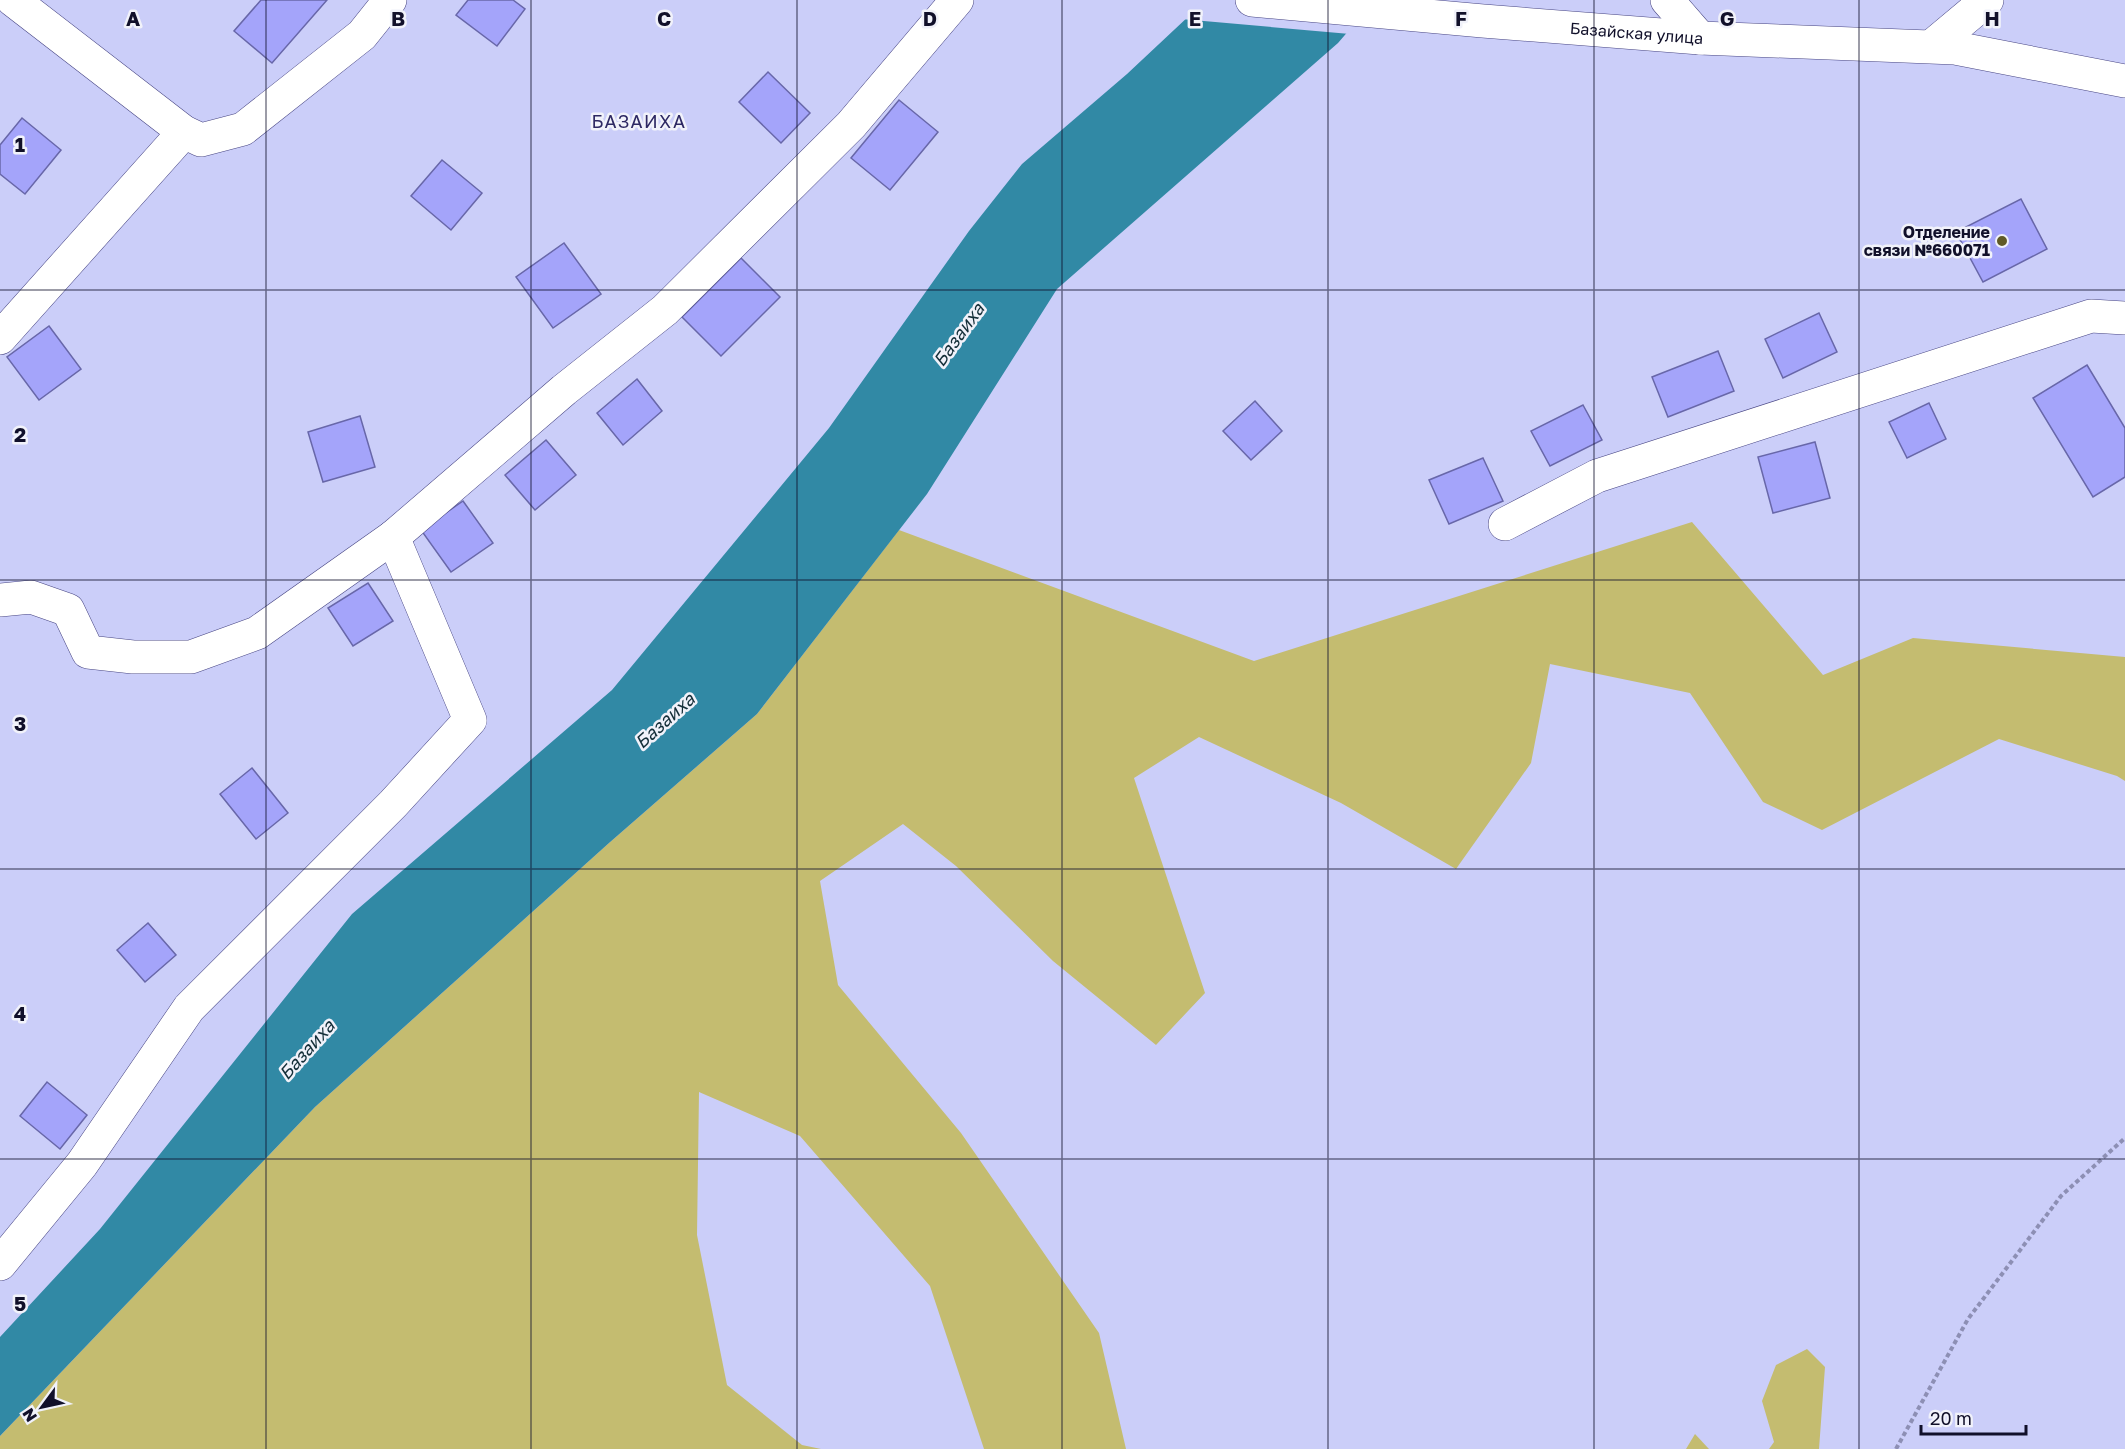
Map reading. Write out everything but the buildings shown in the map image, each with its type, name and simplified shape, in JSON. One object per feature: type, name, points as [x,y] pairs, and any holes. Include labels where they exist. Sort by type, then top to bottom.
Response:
[{"type":"street","points":[[13,0],[184,132],[201,140],[243,129],[362,35],[390,0]]},
{"type":"street","points":[[0,600],[31,597],[68,610],[88,652],[133,657],[191,657],[257,633],[393,537],[564,390],[665,310],[851,125],[957,0]]},
{"type":"street","name":"Базайская улица","points":[[1252,0],[1700,38],[1955,48],[2125,81]]},
{"type":"street","points":[[1667,0],[1700,38]]},
{"type":"street","points":[[1932,46],[1987,0]]},
{"type":"street","points":[[0,338],[184,132]]},
{"type":"street","points":[[1505,524],[1596,476],[2091,316],[2125,318]]},
{"type":"street","points":[[0,1264],[82,1164],[189,1008],[393,804],[470,720],[393,537]]},
{"type":"path","points":[[1896,1449],[1968,1319],[2061,1196],[2125,1138]]},
{"type":"shaded area","points":[[1692,522],[1823,675],[1913,638],[2125,657],[2125,781],[2117,776],[1999,739],[1822,830],[1763,802],[1690,693],[1550,664],[1531,763],[1456,869],[1341,803],[1199,737],[1134,778],[1205,993],[1156,1045],[1053,961],[956,866],[903,824],[820,881],[838,985],[961,1133],[1099,1333],[1126,1449],[984,1449],[930,1286],[800,1136],[699,1092],[697,1235],[727,1385],[802,1445],[821,1449],[0,1449],[0,1436],[315,1107],[609,843],[757,714],[899,530],[1254,661]]},
{"type":"shaded area","points":[[1807,1349],[1825,1367],[1819,1449],[1769,1449],[1774,1442],[1762,1401],[1776,1365]]},
{"type":"shaded area","points":[[1695,1434],[1709,1449],[1686,1449]]},
{"type":"water","name":"Базаиха","points":[[1206,0],[1375,0],[1338,43],[1057,289],[927,494],[757,714],[609,843],[315,1107],[0,1436],[0,1337],[100,1229],[352,914],[612,690],[829,428],[969,231],[1022,164],[1127,74]]},
{"type":"pier","points":[[1202,0],[1378,0],[1350,34],[1181,19]]},
{"type":"place","name":"Отделение связи №660071","points":[[2002,241]]},
{"type":"district","name":"БАЗАИХА","points":[[639,122]]}]
